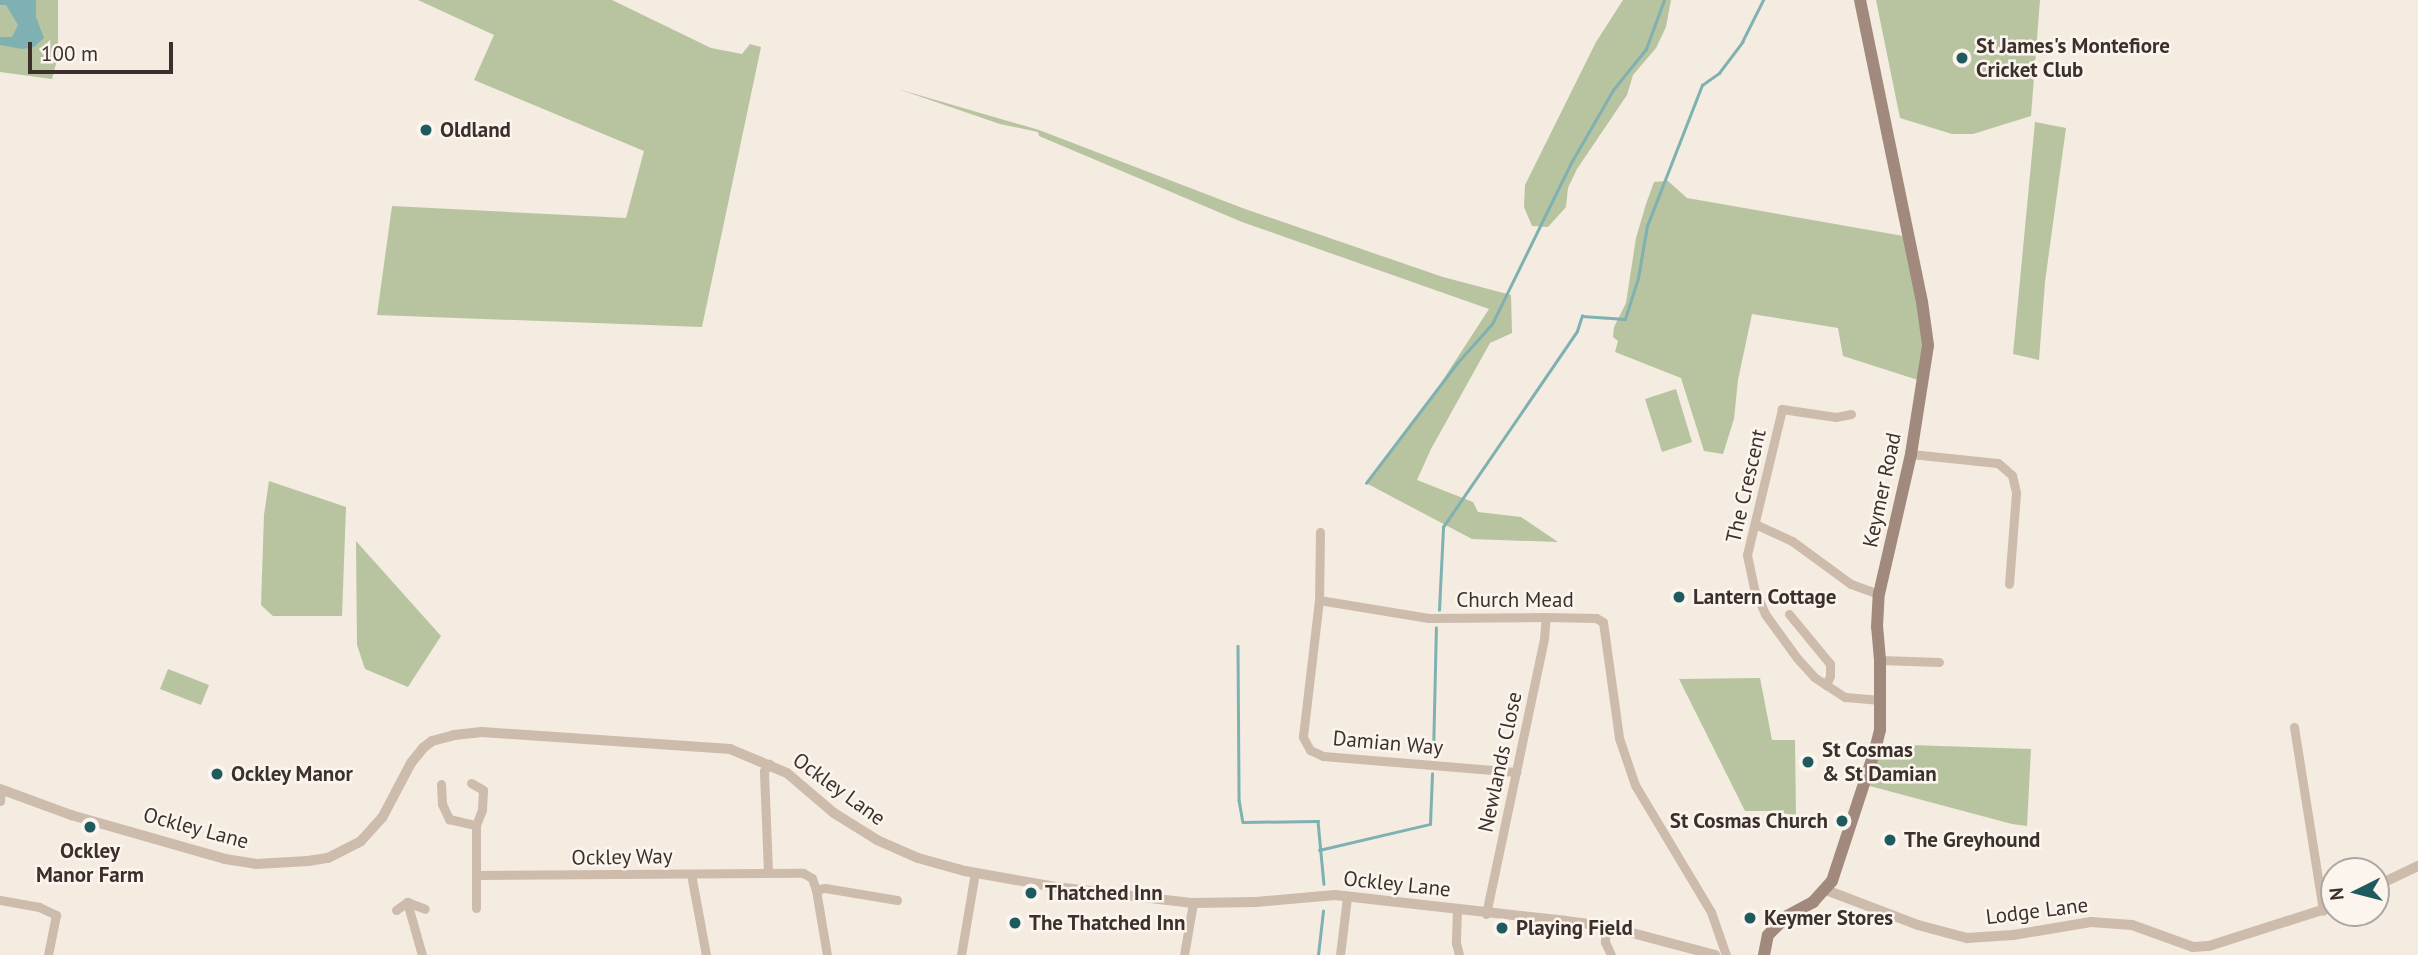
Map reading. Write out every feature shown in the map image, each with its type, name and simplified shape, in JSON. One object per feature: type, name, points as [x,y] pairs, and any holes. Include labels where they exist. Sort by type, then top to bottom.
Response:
[{"type":"main road","name":"Keymer Road","points":[[1826,890],[1836,870],[1880,730],[1877,627],[1879,594],[1911,454],[1928,345],[1928,331],[1860,0]]},
{"type":"main road","points":[[1764,955],[1768,934],[1787,916],[1813,902],[1826,890]]},
{"type":"street","name":"The Crescent","points":[[1851,414],[1836,417],[1782,409],[1747,555],[1754,589],[1765,614],[1797,658],[1826,685],[1845,697],[1880,700]]},
{"type":"street","points":[[1911,454],[1998,463],[2007,468],[2015,482],[2016,494],[2009,584]]},
{"type":"street","points":[[1755,524],[1792,541],[1851,584],[1879,594]]},
{"type":"street","name":"Damian Way","points":[[1320,532],[1319,600],[1303,737],[1311,750],[1323,756],[1516,772]]},
{"type":"street","name":"Church Mead","points":[[1319,600],[1429,618],[1596,618],[1603,622],[1619,738],[1635,785],[1711,912],[1726,955]]},
{"type":"street","points":[[1789,614],[1830,664],[1830,676],[1826,685]]},
{"type":"street","name":"Newlands Close","points":[[1486,914],[1546,617]]},
{"type":"street","points":[[1880,660],[1939,662]]},
{"type":"street","points":[[2294,727],[2320,861]]},
{"type":"street","name":"Ockley Lane","points":[[0,793],[225,859],[256,864],[328,858],[361,841],[382,818],[411,763],[423,748],[432,741],[454,735],[482,732],[730,749],[787,773],[834,813],[877,840],[918,858],[975,872],[1056,887],[1193,903],[1347,897],[1606,926],[1715,955]]},
{"type":"street","points":[[768,872],[764,771],[769,764]]},
{"type":"street","points":[[471,783],[483,790],[482,810],[476,825],[476,908]]},
{"type":"street","points":[[441,784],[442,804],[449,819],[476,825]]},
{"type":"street","points":[[2390,879],[2418,866]]},
{"type":"street","points":[[961,955],[975,872]]},
{"type":"street","name":"Ockley Way","points":[[477,875],[803,873],[812,878],[816,890]]},
{"type":"street","points":[[691,874],[706,955]]},
{"type":"street","points":[[827,955],[816,890],[825,888],[897,900]]},
{"type":"street","name":"Lodge Lane","points":[[1826,890],[1917,925],[1967,938],[2013,935],[2091,922],[2132,925],[2201,951],[2320,911]]},
{"type":"street","points":[[1342,953],[1347,897]]},
{"type":"street","points":[[0,900],[39,907],[55,915],[56,928],[48,955]]},
{"type":"street","points":[[407,902],[425,909]]},
{"type":"street","points":[[396,910],[407,902]]},
{"type":"street","points":[[407,902],[422,955]]},
{"type":"street","points":[[1184,955],[1193,903]]},
{"type":"street","points":[[1457,910],[1456,943],[1459,955]]},
{"type":"street","points":[[1606,926],[1605,942],[1611,955]]},
{"type":"green space","points":[[0,0],[58,0],[58,56],[52,79],[0,72]]},
{"type":"green space","points":[[418,0],[612,0],[711,48],[742,54],[750,44],[761,47],[702,327],[377,315],[392,206],[626,218],[644,151],[474,80],[494,35]]},
{"type":"green space","points":[[1623,0],[1671,0],[1666,27],[1656,48],[1633,75],[1627,95],[1577,169],[1568,188],[1566,207],[1548,227],[1532,226],[1524,207],[1525,185],[1596,42]]},
{"type":"green space","name":"St James's Montefiore Cricket Club","points":[[1876,0],[2040,0],[2031,116],[1973,134],[1952,134],[1900,118]]},
{"type":"green space","points":[[898,89],[1039,130],[1245,209],[1443,277],[1511,295],[1512,333],[1490,343],[1431,449],[1417,480],[1473,502],[1478,512],[1521,517],[1558,542],[1472,539],[1366,483],[1437,389],[1489,309],[1242,222],[1039,136],[1038,132],[1000,124]]},
{"type":"green space","points":[[2035,122],[2066,128],[2045,282],[2039,360],[2013,354]]},
{"type":"green space","points":[[1668,181],[1687,198],[1909,237],[1928,331],[1921,381],[1843,356],[1838,328],[1752,314],[1738,380],[1734,419],[1723,454],[1704,451],[1681,378],[1615,352],[1618,341],[1613,337],[1614,327],[1626,303],[1636,238],[1646,204],[1654,182]]},
{"type":"green space","points":[[1676,389],[1692,442],[1662,452],[1645,399]]},
{"type":"green space","points":[[269,481],[346,507],[342,616],[273,616],[261,605],[264,515]]},
{"type":"green space","points":[[356,541],[441,636],[408,687],[365,669],[357,645]]},
{"type":"green space","points":[[168,669],[209,685],[201,705],[160,689]]},
{"type":"green space","points":[[1760,678],[1772,740],[1795,740],[1796,816],[1775,811],[1745,811],[1679,679]]},
{"type":"green space","points":[[1880,744],[2031,749],[2027,826],[1866,785]]},
{"type":"water","points":[[0,0],[36,0],[36,17],[44,38],[34,47],[22,49],[0,45],[0,37],[12,37],[18,25],[6,5],[0,5]]},
{"type":"waterway","points":[[1366,483],[1457,363],[1492,324],[1572,161],[1613,90],[1646,49],[1664,0]]},
{"type":"waterway","points":[[1439,610],[1443,527],[1577,331],[1582,316],[1625,319],[1638,278],[1647,226],[1702,85],[1719,73],[1742,42],[1763,0]]},
{"type":"waterway","points":[[1433,756],[1436,628]]},
{"type":"waterway","points":[[1238,646],[1239,800],[1243,822],[1318,821],[1324,884]]},
{"type":"waterway","points":[[1319,850],[1430,824],[1432,774]]},
{"type":"waterway","points":[[1318,955],[1323,911]]},
{"type":"place","name":"St James's Montefiore Cricket Club","points":[[1962,58]]},
{"type":"place","name":"Oldland","points":[[426,130]]},
{"type":"place","name":"Lantern Cottage","points":[[1679,597]]},
{"type":"place","name":"St Cosmas & St Damian","points":[[1808,762]]},
{"type":"place","name":"Ockley Manor","points":[[217,774]]},
{"type":"place","name":"St Cosmas Church","points":[[1842,821]]},
{"type":"place","name":"Ockley Manor Farm","points":[[90,827]]},
{"type":"place","name":"The Greyhound","points":[[1890,840]]},
{"type":"place","name":"Thatched Inn","points":[[1031,893]]},
{"type":"place","name":"Keymer Stores","points":[[1750,918]]},
{"type":"place","name":"The Thatched Inn","points":[[1015,923]]},
{"type":"place","name":"Playing Field","points":[[1502,928]]}]
